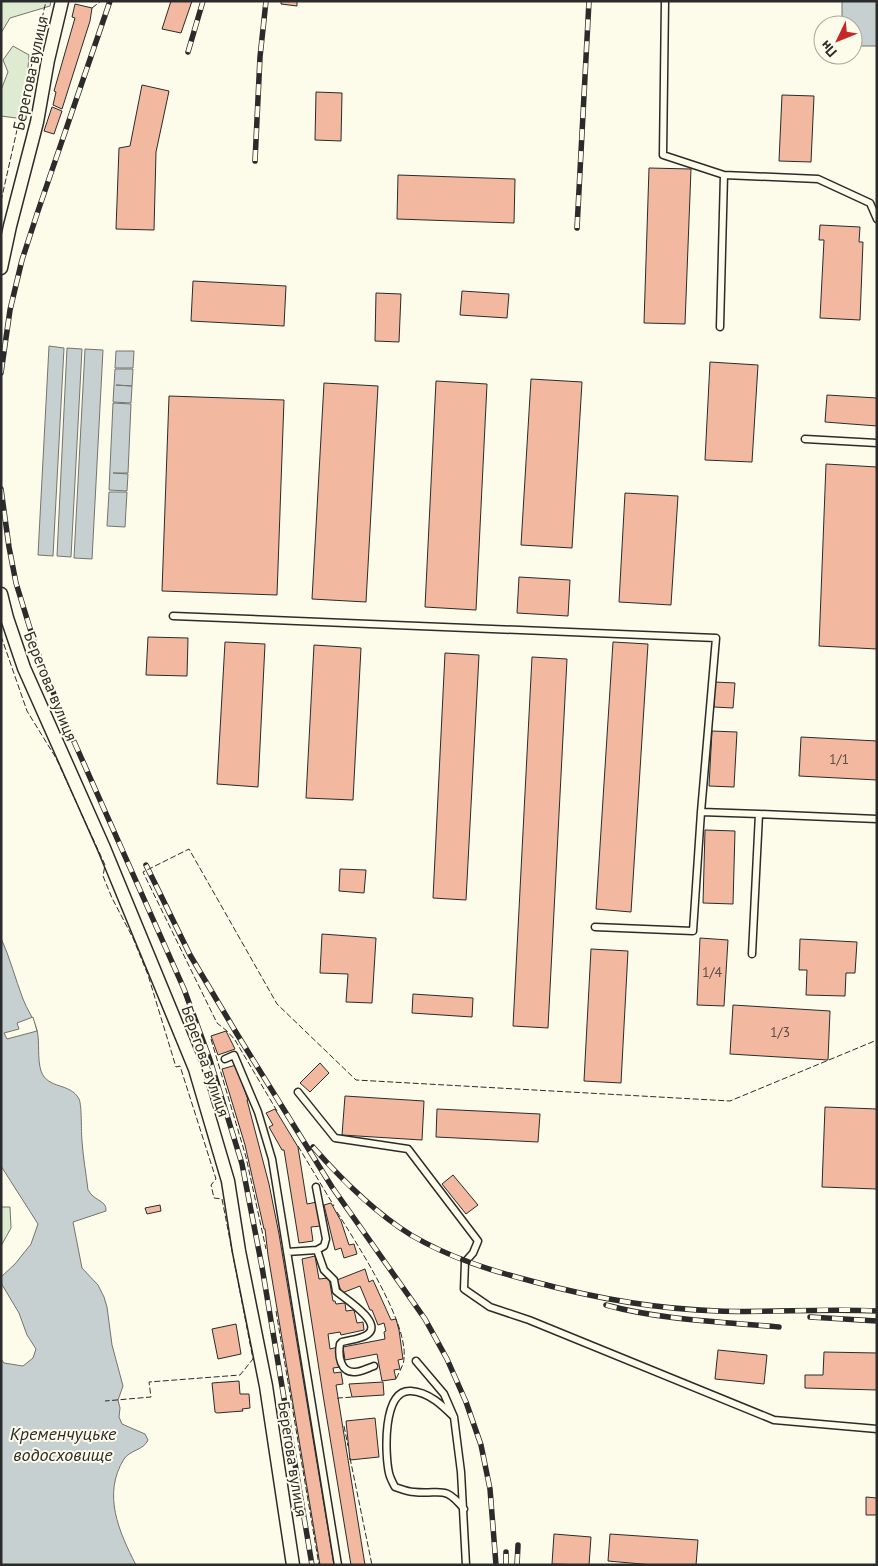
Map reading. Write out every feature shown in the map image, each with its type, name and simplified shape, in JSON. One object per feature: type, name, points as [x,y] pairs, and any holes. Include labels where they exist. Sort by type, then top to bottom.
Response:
[{"type":"street","name":"Берегова вулиця","points":[[1,268],[37,122],[48,60],[62,1]]},
{"type":"street","name":"Берегова вулиця","points":[[1,594],[24,668],[104,848],[195,1069],[228,1181],[239,1251],[266,1386],[293,1565]]},
{"type":"lane","points":[[665,1],[663,154],[724,175],[818,179],[870,203],[877,219]]},
{"type":"lane","points":[[720,327],[724,175]]},
{"type":"lane","points":[[804,439],[877,444]]},
{"type":"lane","points":[[173,616],[716,638],[693,931],[594,927]]},
{"type":"lane","points":[[701,812],[877,819]]},
{"type":"lane","points":[[752,954],[759,814]]},
{"type":"lane","points":[[225,1059],[234,1055],[258,1112],[272,1159],[338,1565]]},
{"type":"lane","points":[[298,1092],[335,1138],[408,1149],[478,1241],[473,1253],[465,1262],[464,1289],[490,1307],[529,1320],[774,1420],[877,1429]]},
{"type":"lane","points":[[287,1252],[317,1250],[324,1246],[326,1239],[316,1187]]},
{"type":"lane","points":[[317,1250],[324,1270],[334,1280],[336,1291],[366,1315],[371,1326],[367,1334],[340,1344],[343,1367],[349,1372],[354,1372],[374,1366]]},
{"type":"lane","points":[[416,1361],[444,1394],[454,1417],[459,1442],[466,1565]]},
{"type":"lane","points":[[454,1417],[438,1402],[425,1395],[410,1391],[400,1394],[392,1403],[387,1426],[386,1452],[389,1474],[395,1487],[414,1492],[444,1491],[451,1495],[464,1509]]},
{"type":"green space","points":[[1,1],[51,1],[50,6],[10,18],[1,33]]},
{"type":"green space","points":[[13,46],[29,55],[24,119],[1,116],[1,90],[8,72],[3,60]]},
{"type":"green space","points":[[1,1207],[10,1207],[11,1228],[1,1246]]},
{"type":"water","points":[[842,1],[877,1],[877,46],[863,46],[863,15],[842,15]]},
{"type":"water","points":[[49,346],[64,348],[53,556],[38,555]]},
{"type":"water","points":[[67,348],[82,349],[71,557],[57,556]]},
{"type":"water","points":[[85,349],[103,350],[92,559],[74,558]]},
{"type":"water","points":[[116,351],[134,351],[133,368],[115,368]]},
{"type":"water","points":[[115,369],[133,369],[131,403],[113,402]]},
{"type":"water","points":[[113,403],[131,404],[128,473],[113,473],[128,474],[127,491],[109,490]]},
{"type":"water","points":[[109,492],[127,492],[125,527],[107,526]]},
{"type":"water","name":"Кременчуцьке водосховище","points":[[1,938],[23,999],[36,1026],[41,1071],[49,1081],[70,1090],[79,1099],[82,1147],[88,1190],[106,1207],[106,1211],[73,1222],[82,1268],[98,1285],[107,1307],[112,1345],[123,1386],[118,1400],[120,1408],[119,1417],[122,1424],[145,1434],[148,1440],[143,1446],[124,1459],[114,1486],[115,1513],[136,1565],[1,1565],[1,1359],[4,1363],[23,1366],[33,1358],[36,1349],[27,1335],[19,1313],[1,1283],[1,1277],[15,1264],[31,1244],[38,1224],[1,1166]]},
{"type":"pier","points":[[33,1017],[37,1031],[7,1039],[4,1033],[19,1029],[17,1023]]},
{"type":"building","points":[[171,1],[192,1],[181,33],[162,29]]},
{"type":"building","points":[[281,1],[297,1],[297,6],[281,4]]},
{"type":"building","points":[[75,4],[92,8],[90,21],[62,109],[53,105],[56,92],[54,91],[75,18],[72,17]]},
{"type":"building","points":[[142,85],[169,91],[156,152],[154,230],[116,229],[119,148],[130,146]]},
{"type":"building","points":[[316,92],[342,93],[341,141],[315,140]]},
{"type":"building","points":[[782,95],[814,96],[811,162],[779,161]]},
{"type":"building","points":[[52,107],[62,111],[54,134],[44,131]]},
{"type":"building","points":[[649,168],[691,169],[685,324],[644,323]]},
{"type":"building","points":[[398,175],[515,179],[514,223],[397,219]]},
{"type":"building","points":[[820,225],[860,227],[859,242],[863,242],[860,320],[820,318],[824,240],[819,240]]},
{"type":"building","points":[[193,281],[286,286],[284,326],[191,321]]},
{"type":"building","points":[[462,291],[509,294],[507,318],[460,315]]},
{"type":"building","points":[[376,293],[401,294],[399,342],[375,341]]},
{"type":"building","points":[[710,362],[758,365],[752,462],[705,460]]},
{"type":"building","points":[[531,379],[582,382],[572,548],[521,545]]},
{"type":"building","points":[[436,381],[487,384],[476,610],[425,607]]},
{"type":"building","points":[[324,383],[378,386],[366,602],[312,599]]},
{"type":"building","points":[[827,395],[877,398],[877,426],[825,422]]},
{"type":"building","points":[[169,396],[284,400],[277,595],[162,591]]},
{"type":"building","points":[[826,464],[877,467],[877,649],[819,646]]},
{"type":"building","points":[[625,493],[678,496],[671,605],[619,602]]},
{"type":"building","points":[[519,577],[570,580],[568,616],[517,613]]},
{"type":"building","points":[[148,637],[188,638],[187,676],[146,675]]},
{"type":"building","points":[[225,642],[265,644],[258,787],[217,784]]},
{"type":"building","points":[[613,642],[648,644],[631,912],[596,909]]},
{"type":"building","points":[[314,645],[361,648],[353,800],[306,798]]},
{"type":"building","points":[[445,653],[479,655],[466,900],[433,898]]},
{"type":"building","points":[[532,657],[567,659],[548,1028],[513,1026]]},
{"type":"building","points":[[715,682],[735,683],[733,708],[714,707]]},
{"type":"building","points":[[712,731],[737,732],[734,787],[709,786]]},
{"type":"building","points":[[801,737],[877,741],[877,780],[799,776]]},
{"type":"building","points":[[705,830],[735,831],[733,904],[703,903]]},
{"type":"building","points":[[340,869],[366,870],[364,893],[339,891]]},
{"type":"building","points":[[322,934],[376,938],[372,1003],[346,1002],[348,974],[320,973]]},
{"type":"building","points":[[700,938],[728,940],[724,1006],[697,1005]]},
{"type":"building","points":[[800,939],[857,942],[855,973],[846,973],[845,996],[806,995],[807,970],[799,970]]},
{"type":"building","points":[[591,949],[628,951],[621,1083],[584,1081]]},
{"type":"building","points":[[413,994],[473,998],[472,1017],[412,1013]]},
{"type":"building","points":[[733,1005],[830,1011],[828,1060],[730,1054]]},
{"type":"building","points":[[226,1031],[235,1049],[218,1055],[211,1036]]},
{"type":"building","points":[[320,1063],[329,1073],[310,1092],[300,1083]]},
{"type":"building","points":[[236,1065],[248,1100],[269,1184],[279,1234],[334,1565],[320,1565],[265,1229],[245,1145],[222,1069]]},
{"type":"building","points":[[345,1096],[424,1101],[422,1140],[342,1135]]},
{"type":"building","points":[[825,1107],[877,1109],[877,1189],[822,1187]]},
{"type":"building","points":[[275,1109],[298,1147],[307,1204],[317,1202],[321,1226],[311,1227],[313,1241],[299,1243],[284,1150],[282,1150],[269,1127],[273,1125],[266,1113]]},
{"type":"building","points":[[437,1109],[540,1114],[538,1142],[436,1137]]},
{"type":"building","points":[[453,1175],[478,1205],[466,1214],[442,1184]]},
{"type":"building","points":[[331,1203],[341,1221],[349,1245],[354,1244],[357,1254],[344,1258],[341,1248],[335,1250],[324,1205]]},
{"type":"building","points":[[160,1205],[161,1211],[147,1214],[145,1208]]},
{"type":"building","points":[[315,1256],[319,1279],[329,1278],[333,1301],[336,1304],[345,1303],[346,1311],[354,1310],[357,1323],[363,1322],[364,1330],[341,1335],[340,1332],[328,1334],[330,1349],[338,1347],[341,1367],[333,1368],[334,1373],[341,1372],[343,1384],[336,1385],[365,1565],[351,1565],[323,1395],[302,1259]]},
{"type":"building","points":[[365,1269],[369,1282],[373,1280],[391,1320],[396,1319],[403,1359],[398,1360],[400,1369],[394,1370],[396,1379],[382,1381],[377,1354],[345,1360],[343,1347],[385,1339],[384,1323],[378,1325],[360,1286],[342,1293],[337,1280]]},
{"type":"building","points":[[236,1324],[241,1354],[218,1359],[212,1329]]},
{"type":"building","points":[[718,1350],[767,1355],[764,1384],[715,1379]]},
{"type":"building","points":[[824,1352],[877,1353],[877,1390],[805,1388],[805,1375],[823,1375]]},
{"type":"building","points":[[239,1381],[240,1394],[249,1394],[250,1408],[242,1409],[243,1411],[215,1412],[212,1383]]},
{"type":"building","points":[[383,1382],[384,1395],[352,1397],[349,1384]]},
{"type":"building","points":[[375,1418],[379,1457],[350,1460],[346,1421]]},
{"type":"building","points":[[866,1497],[877,1498],[877,1515],[866,1515]]},
{"type":"building","points":[[554,1534],[591,1537],[589,1565],[552,1564]]},
{"type":"building","points":[[610,1534],[698,1540],[696,1565],[653,1565],[608,1561]]},
{"type":"railway","points":[[1,373],[10,310],[22,260],[110,1]]},
{"type":"railway","points":[[188,52],[203,1]]},
{"type":"railway","points":[[255,161],[260,57],[266,1]]},
{"type":"railway","points":[[577,228],[589,1]]},
{"type":"railway","points":[[1,489],[16,583],[36,648],[60,710],[184,989],[210,1060],[242,1164],[262,1267],[312,1565]]},
{"type":"railway","points":[[146,865],[190,955],[237,1034],[332,1187],[425,1319],[447,1359],[466,1402],[481,1445],[490,1489],[496,1565]]},
{"type":"railway","points":[[313,1147],[359,1195],[397,1226],[441,1250],[503,1273],[602,1298],[672,1308],[738,1311],[877,1311]]},
{"type":"railway","points":[[606,1305],[670,1317],[779,1327]]},
{"type":"railway","points":[[810,1317],[877,1321]]},
{"type":"railway","points":[[517,1565],[518,1545]]},
{"type":"railway","points":[[506,1552],[506,1565]]},
{"type":"fence","points":[[1,201],[46,1]]},
{"type":"fence","points":[[92,8],[101,1]]},
{"type":"fence","points":[[1,636],[27,711],[56,758],[105,865],[103,876],[133,938],[148,975],[176,1067],[180,1066],[216,1179],[211,1185],[214,1198],[222,1199],[253,1359],[240,1375],[149,1382],[151,1397],[105,1401]]},
{"type":"fence","points":[[277,1111],[235,1040],[217,1023],[143,872],[189,849],[277,1004],[356,1080],[730,1101],[877,1040]]},
{"type":"fence","points":[[211,1039],[246,1157],[266,1249]]},
{"type":"fence","points":[[298,1146],[334,1206]]},
{"type":"fence","points":[[337,1212],[390,1304],[398,1324],[403,1343],[404,1358],[394,1380]]},
{"type":"fence","points":[[276,1311],[319,1565]]},
{"type":"fence","points":[[338,1399],[354,1397]]},
{"type":"fence","points":[[344,1426],[348,1446]]},
{"type":"fence","points":[[350,1458],[372,1565]]}]
